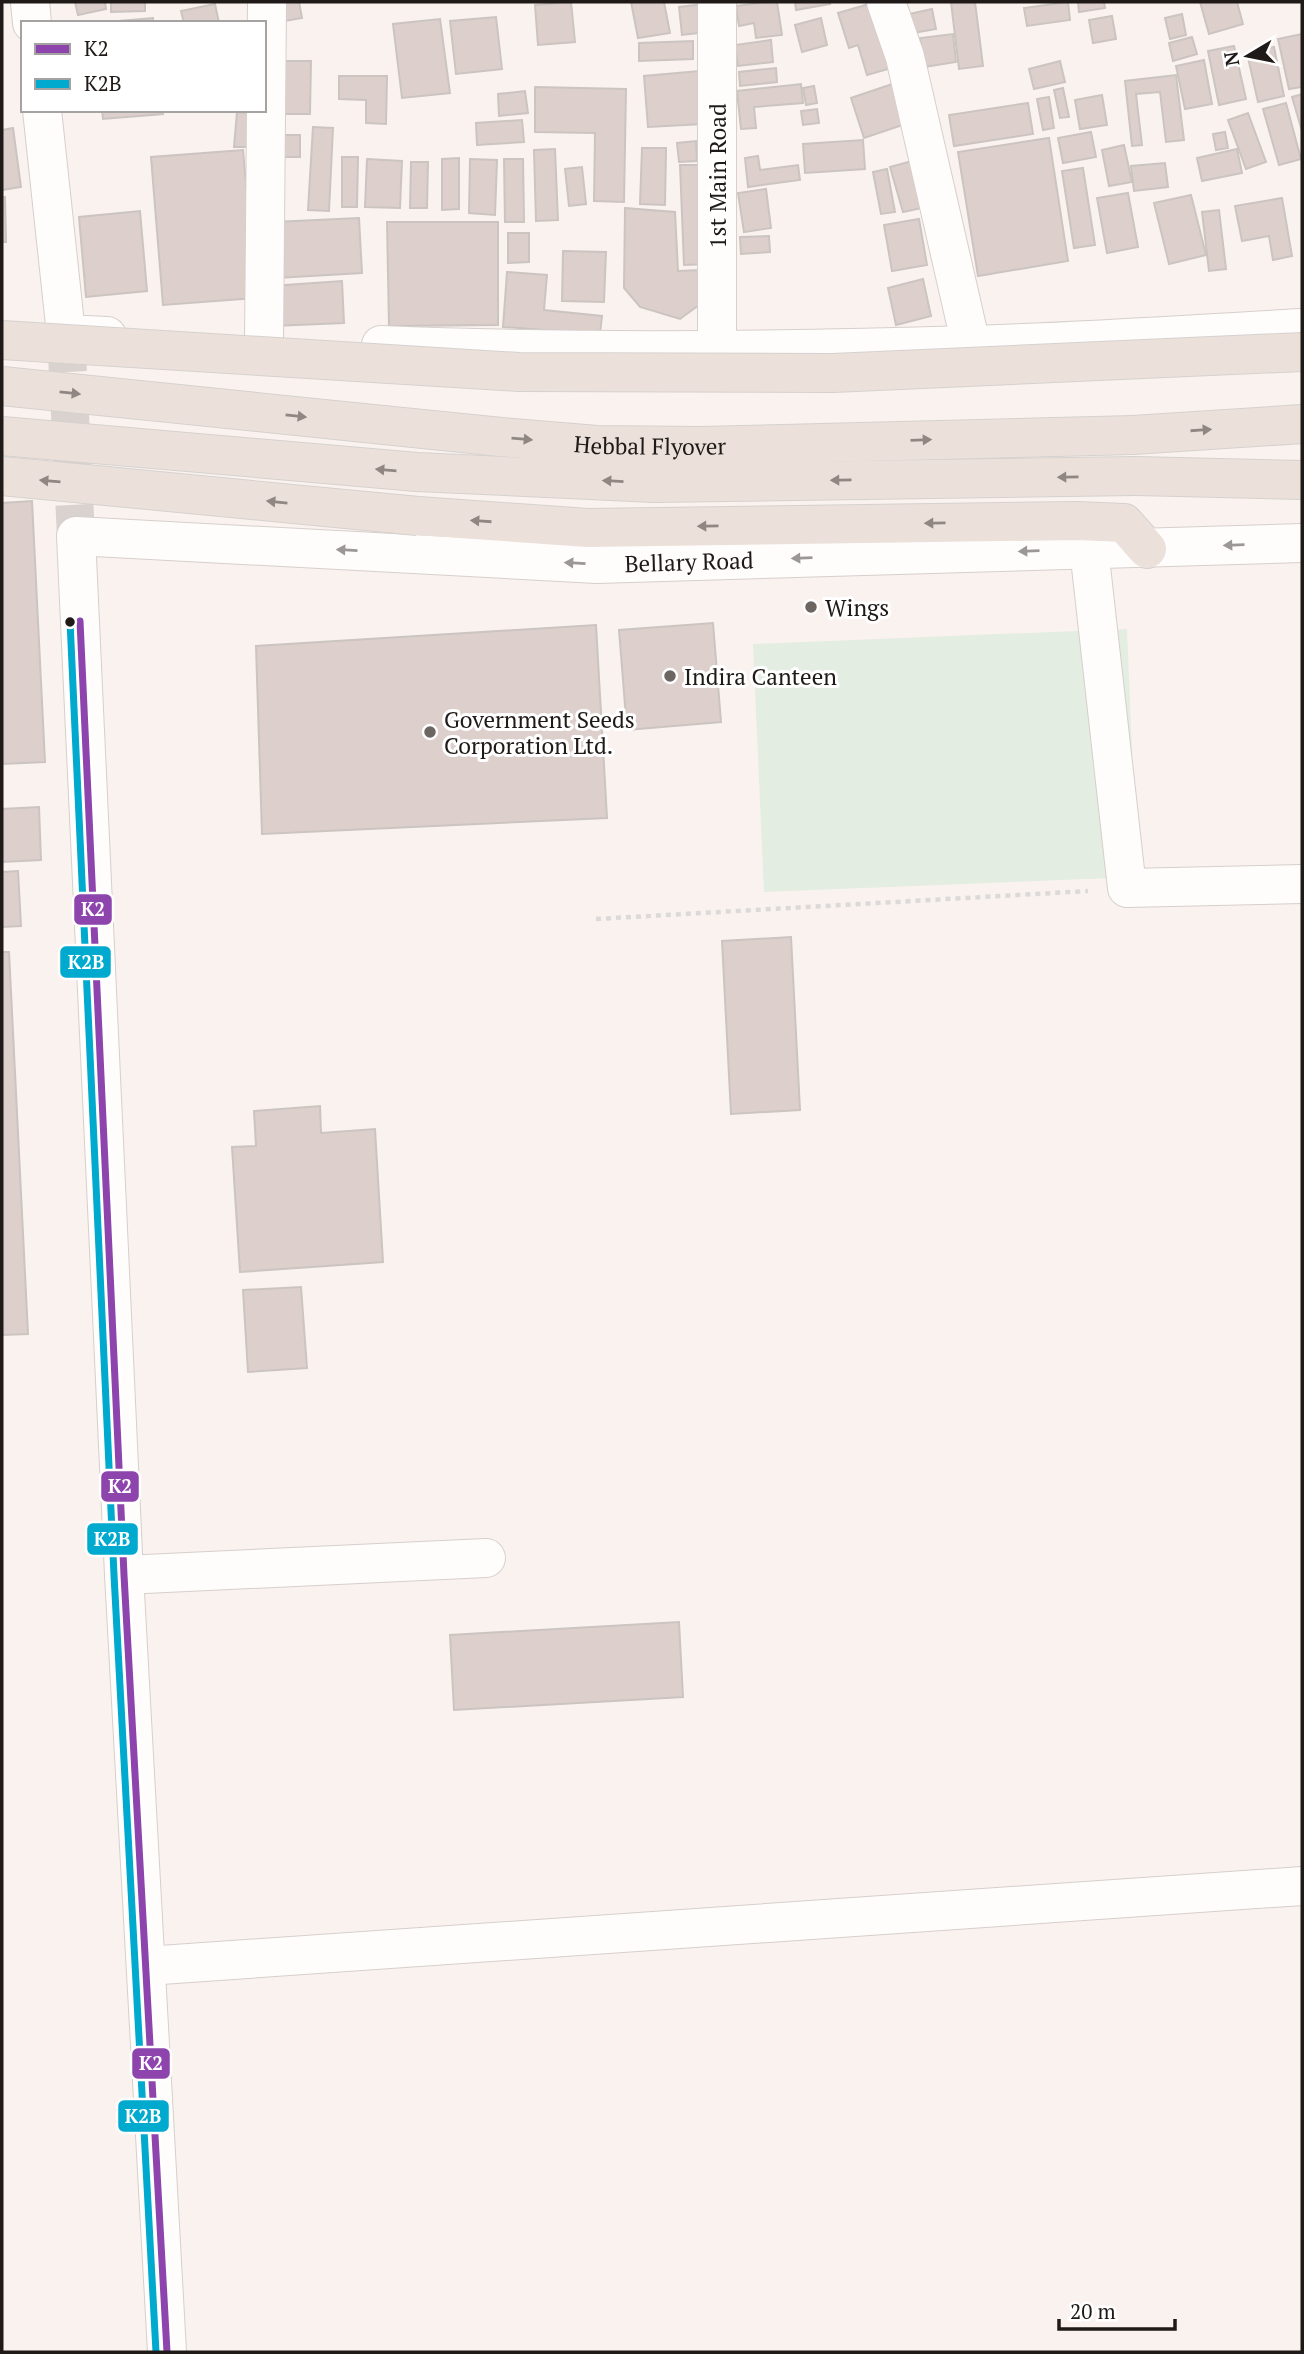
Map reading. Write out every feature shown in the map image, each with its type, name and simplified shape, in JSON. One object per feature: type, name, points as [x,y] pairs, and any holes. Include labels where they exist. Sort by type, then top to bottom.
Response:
[{"type":"highway","points":[[2,340],[519,372],[833,373],[1302,352]]},
{"type":"highway","name":"Hebbal Flyover","points":[[2,386],[597,445],[701,446],[1133,435],[1302,424]]},
{"type":"highway","name":"Hebbal Flyover","points":[[2,436],[416,472],[654,483],[1136,476],[1302,480]]},
{"type":"highway","points":[[2,476],[418,516],[588,528],[1077,521],[1124,523],[1147,549]]},
{"type":"street","points":[[30,2],[32,21]]},
{"type":"street","points":[[264,341],[267,2]]},
{"type":"street","name":"1st Main Road","points":[[717,2],[717,351]]},
{"type":"street","points":[[886,2],[905,57],[971,345]]},
{"type":"street","points":[[42,112],[66,334],[518,351],[717,351],[971,345],[1302,328]]},
{"type":"street","name":"Bellary Road","points":[[124,1575],[76,536],[597,564],[1147,549],[1302,542]]},
{"type":"street","points":[[1088,549],[1127,888],[1302,884]]},
{"type":"street","points":[[167,2352],[124,1575],[486,1558]]},
{"type":"street","points":[[146,1966],[1302,1886]]},
{"type":"path","points":[[596,919],[1127,888]]},
{"type":"shaded area","points":[[1127,629],[1137,877],[764,892],[753,644]]},
{"type":"building","points":[[75,2],[105,2],[106,9],[78,15]]},
{"type":"building","points":[[111,2],[145,2],[145,11],[111,12]]},
{"type":"building","points":[[281,2],[299,2],[302,18],[284,21]]},
{"type":"building","points":[[571,2],[575,42],[538,45],[535,5]]},
{"type":"building","points":[[631,2],[664,2],[670,33],[638,38]]},
{"type":"building","points":[[777,2],[782,35],[756,38],[754,23],[739,26],[736,6]]},
{"type":"building","points":[[795,2],[829,2],[830,4],[796,10]]},
{"type":"building","points":[[876,2],[898,66],[867,75],[858,45],[849,48],[838,13]]},
{"type":"building","points":[[951,2],[975,2],[983,66],[959,69]]},
{"type":"building","points":[[1068,2],[1070,20],[1027,26],[1024,8]]},
{"type":"building","points":[[1078,2],[1104,2],[1105,8],[1079,12]]},
{"type":"building","points":[[1200,2],[1237,2],[1243,24],[1209,34]]},
{"type":"building","points":[[215,4],[219,21],[184,21],[181,11]]},
{"type":"building","points":[[704,4],[707,32],[682,35],[679,7]]},
{"type":"building","points":[[932,9],[936,29],[913,33],[909,14]]},
{"type":"building","points":[[1182,14],[1186,35],[1170,39],[1165,18]]},
{"type":"building","points":[[1112,16],[1116,39],[1093,43],[1089,20]]},
{"type":"building","points":[[496,17],[502,69],[456,74],[450,21]]},
{"type":"building","points":[[153,18],[153,21],[118,21]]},
{"type":"building","points":[[821,18],[827,45],[802,52],[795,25]]},
{"type":"building","points":[[440,19],[450,93],[402,98],[393,24]]},
{"type":"building","points":[[953,34],[956,62],[924,67],[920,38]]},
{"type":"building","points":[[1302,34],[1302,87],[1289,89],[1278,39]]},
{"type":"building","points":[[1192,37],[1197,54],[1173,61],[1169,43]]},
{"type":"building","points":[[771,40],[773,62],[738,66],[735,45]]},
{"type":"building","points":[[693,41],[693,59],[639,61],[639,43]]},
{"type":"building","points":[[1234,46],[1246,99],[1219,105],[1208,51]]},
{"type":"building","points":[[1274,47],[1284,96],[1258,102],[1247,53]]},
{"type":"building","points":[[1204,60],[1212,104],[1185,109],[1176,66]]},
{"type":"building","points":[[275,61],[311,61],[310,114],[274,114]]},
{"type":"building","points":[[1060,61],[1065,82],[1034,89],[1029,69]]},
{"type":"building","points":[[776,68],[777,82],[740,86],[739,72]]},
{"type":"building","points":[[699,71],[703,124],[648,127],[644,76]]},
{"type":"building","points":[[1176,75],[1184,140],[1166,142],[1160,92],[1136,94],[1142,145],[1132,146],[1125,81]]},
{"type":"building","points":[[339,76],[387,76],[386,124],[366,123],[366,100],[339,99]]},
{"type":"building","points":[[904,80],[917,120],[864,138],[851,98]]},
{"type":"building","points":[[801,84],[803,103],[754,107],[756,128],[741,129],[737,91]]},
{"type":"building","points":[[814,86],[817,103],[806,105],[803,88]]},
{"type":"building","points":[[535,87],[626,89],[624,202],[594,201],[595,133],[535,132]]},
{"type":"building","points":[[1063,88],[1069,117],[1060,118],[1054,90]]},
{"type":"building","points":[[525,91],[528,113],[499,116],[498,94]]},
{"type":"building","points":[[1302,94],[1302,131],[1292,97]]},
{"type":"building","points":[[1102,95],[1107,125],[1080,129],[1075,100]]},
{"type":"building","points":[[1049,97],[1054,128],[1043,130],[1037,99]]},
{"type":"building","points":[[1028,103],[1033,134],[954,146],[949,115]]},
{"type":"building","points":[[1286,103],[1301,159],[1279,165],[1263,109]]},
{"type":"building","points":[[817,109],[819,123],[803,125],[801,111]]},
{"type":"building","points":[[102,112],[163,114],[103,119]]},
{"type":"building","points":[[237,112],[253,113],[250,147],[234,147]]},
{"type":"building","points":[[1248,113],[1266,162],[1246,169],[1228,120]]},
{"type":"building","points":[[522,120],[524,142],[477,145],[476,123]]},
{"type":"building","points":[[313,127],[333,128],[329,211],[308,210]]},
{"type":"building","points":[[13,128],[21,187],[2,190],[2,130]]},
{"type":"building","points":[[1091,132],[1096,157],[1063,163],[1058,138]]},
{"type":"building","points":[[1225,132],[1228,148],[1216,150],[1213,134]]},
{"type":"building","points":[[273,135],[300,135],[300,157],[273,157]]},
{"type":"building","points":[[1049,138],[1068,261],[978,276],[958,152]]},
{"type":"building","points":[[863,140],[865,169],[805,173],[803,144]]},
{"type":"building","points":[[696,141],[697,161],[679,162],[677,143]]},
{"type":"building","points":[[1124,145],[1132,182],[1109,186],[1102,150]]},
{"type":"building","points":[[642,148],[666,148],[665,205],[640,204]]},
{"type":"building","points":[[555,149],[558,220],[536,221],[534,150]]},
{"type":"building","points":[[1237,149],[1242,173],[1202,181],[1197,158]]},
{"type":"building","points":[[243,150],[256,298],[163,305],[151,157]]},
{"type":"building","points":[[758,156],[760,170],[798,165],[800,180],[748,187],[745,158]]},
{"type":"building","points":[[342,157],[358,157],[357,207],[342,207]]},
{"type":"building","points":[[459,158],[459,209],[442,210],[442,159]]},
{"type":"building","points":[[923,158],[931,206],[903,212],[890,167]]},
{"type":"building","points":[[367,159],[402,161],[400,208],[365,207]]},
{"type":"building","points":[[470,159],[497,160],[495,215],[469,213]]},
{"type":"building","points":[[504,159],[523,159],[524,222],[505,222]]},
{"type":"building","points":[[411,162],[428,162],[427,208],[410,208]]},
{"type":"building","points":[[1165,163],[1168,187],[1134,191],[1131,166]]},
{"type":"building","points":[[680,165],[703,165],[707,264],[684,265]]},
{"type":"building","points":[[582,167],[586,204],[569,206],[565,169]]},
{"type":"building","points":[[1083,168],[1095,245],[1074,248],[1062,171]]},
{"type":"building","points":[[887,169],[895,212],[881,214],[873,172]]},
{"type":"building","points":[[766,189],[771,228],[744,232],[738,193]]},
{"type":"building","points":[[1128,193],[1138,247],[1107,253],[1097,198]]},
{"type":"building","points":[[1191,195],[1206,255],[1169,264],[1154,203]]},
{"type":"building","points":[[2,197],[5,197],[6,242],[2,242]]},
{"type":"building","points":[[1282,198],[1292,256],[1273,260],[1269,236],[1242,241],[1235,206]]},
{"type":"building","points":[[625,208],[675,212],[678,271],[700,270],[699,305],[680,319],[640,307],[624,288]]},
{"type":"building","points":[[1219,210],[1226,269],[1209,271],[1202,212]]},
{"type":"building","points":[[140,211],[147,291],[86,297],[79,217]]},
{"type":"building","points":[[359,218],[362,273],[277,278],[274,222]]},
{"type":"building","points":[[919,219],[927,265],[892,271],[884,225]]},
{"type":"building","points":[[387,222],[498,222],[498,325],[389,326]]},
{"type":"building","points":[[508,233],[529,233],[529,262],[508,263]]},
{"type":"building","points":[[769,236],[770,252],[741,254],[740,237]]},
{"type":"building","points":[[563,251],[606,252],[604,302],[562,301]]},
{"type":"building","points":[[507,272],[547,275],[544,310],[602,316],[600,334],[503,327]]},
{"type":"building","points":[[923,279],[931,316],[896,325],[888,288]]},
{"type":"building","points":[[342,281],[344,323],[273,326],[271,286]]},
{"type":"building","points":[[32,501],[45,762],[2,764],[2,503]]},
{"type":"building","name":"Indira Canteen","points":[[713,623],[721,722],[627,730],[619,630]]},
{"type":"building","name":"Government Seeds Corporation Ltd.","points":[[596,625],[607,818],[262,834],[256,646]]},
{"type":"building","points":[[39,807],[41,860],[2,862],[2,809]]},
{"type":"building","points":[[18,871],[21,926],[2,927],[2,872]]},
{"type":"building","points":[[791,937],[800,1110],[731,1114],[722,941]]},
{"type":"building","points":[[2,952],[9,952],[28,1334],[2,1335]]},
{"type":"building","points":[[320,1106],[321,1133],[375,1129],[383,1262],[240,1272],[232,1147],[256,1146],[254,1111]]},
{"type":"building","points":[[301,1287],[307,1368],[248,1372],[243,1290]]},
{"type":"building","points":[[679,1622],[683,1697],[454,1710],[450,1635]]},
{"type":"tunnel","points":[[66,334],[76,536]]},
{"type":"transit line","name":"K2B","points":[[70,621],[114,1575],[156,2352]]},
{"type":"transit line","name":"K2","points":[[80,621],[124,1575],[167,2352]]},
{"type":"place","name":"Wings","points":[[811,607]]},
{"type":"place","name":"Indira Canteen","points":[[670,676]]},
{"type":"place","name":"Government Seeds Corporation Ltd.","points":[[430,732]]}]
